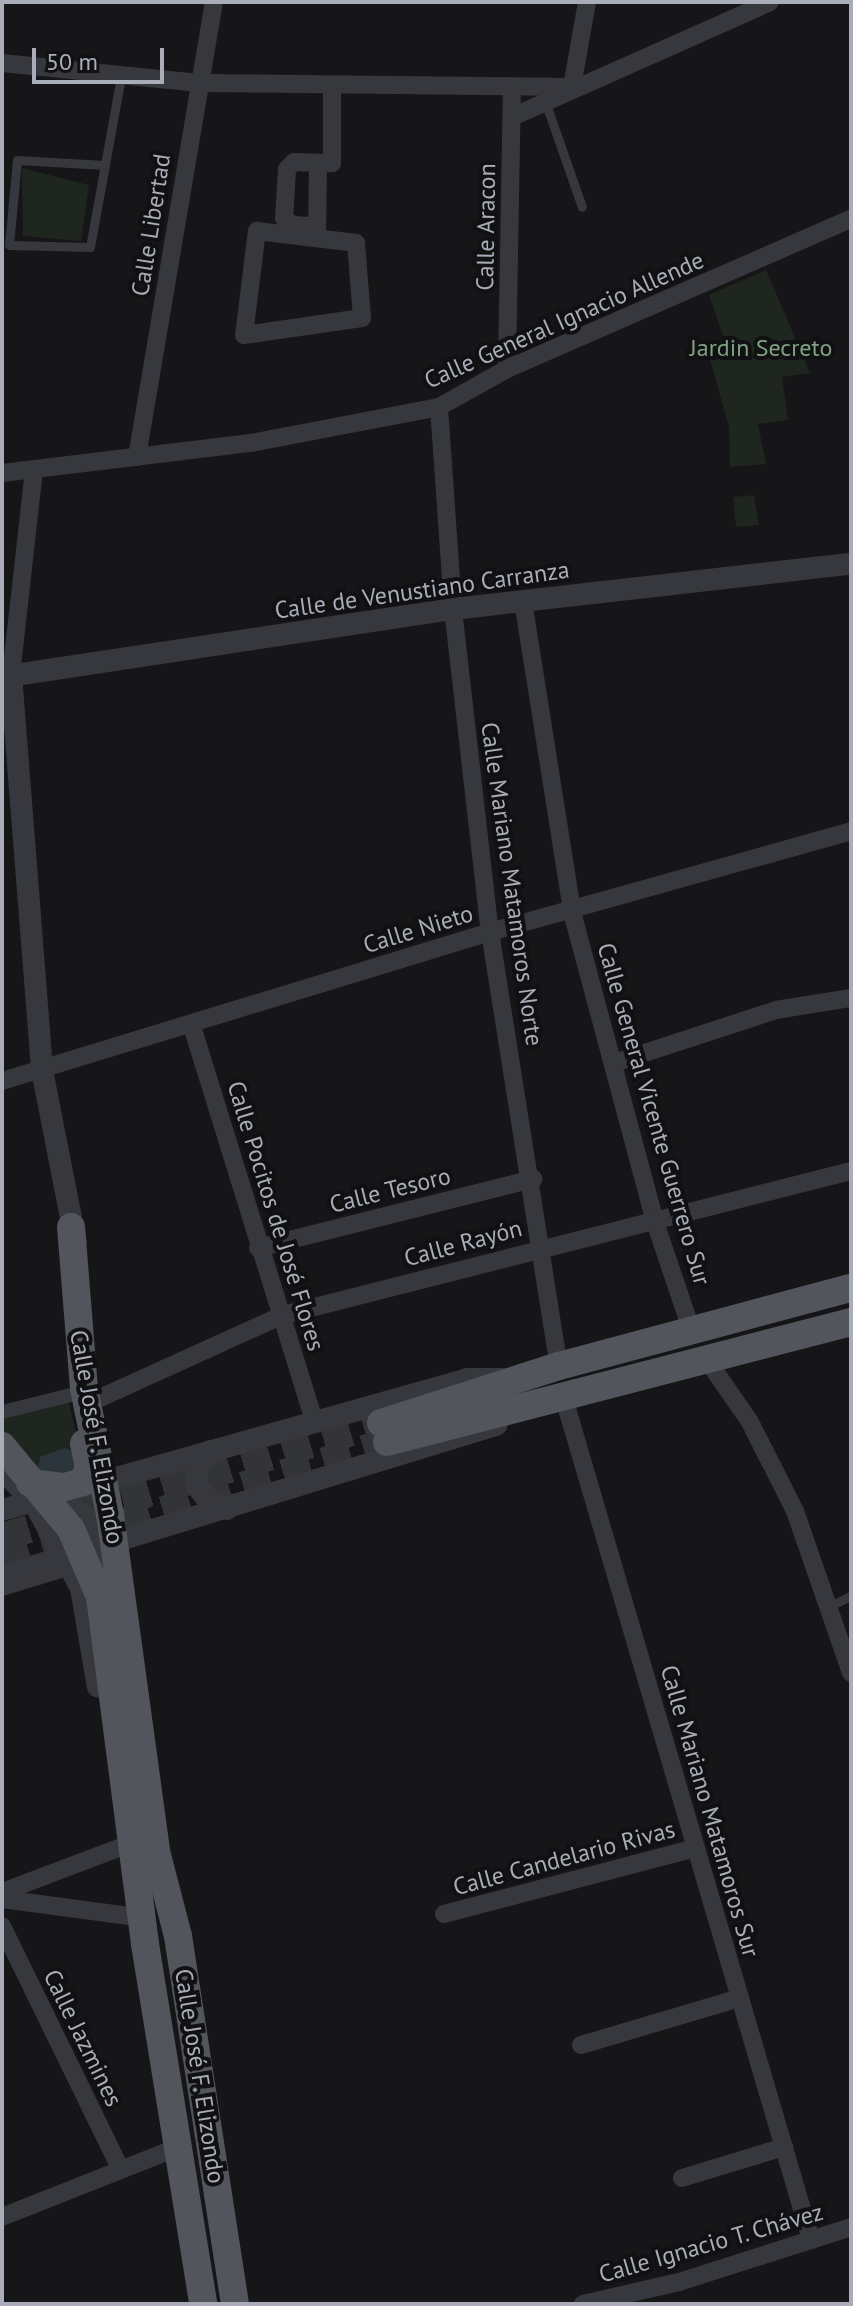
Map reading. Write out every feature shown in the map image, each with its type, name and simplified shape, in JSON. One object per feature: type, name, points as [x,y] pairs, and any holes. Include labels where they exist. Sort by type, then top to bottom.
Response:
[{"type":"main road","name":"Calle José F. Elizondo","points":[[71,1227],[71,1273],[81,1356],[134,1665],[139,1853],[145,1944],[197,2302]]},
{"type":"main road","points":[[3,1463],[51,1487],[83,1482],[89,1467],[71,1395],[71,1273]]},
{"type":"main road","points":[[851,1288],[515,1379],[384,1432],[527,1405],[851,1322]]},
{"type":"main road","name":"Calle José F. Elizondo","points":[[3,1463],[43,1490],[91,1566],[100,1597],[139,1853],[178,1936],[235,2304]]},
{"type":"street","name":"Calle Libertad","points":[[137,457],[214,2]]},
{"type":"street","points":[[572,87],[587,2]]},
{"type":"street","points":[[512,117],[542,94],[572,87],[770,2]]},
{"type":"street","points":[[2,63],[199,83],[332,88],[512,86],[542,94]]},
{"type":"street","name":"Calle Aracon","points":[[507,369],[512,86]]},
{"type":"street","points":[[317,232],[257,231],[244,335],[362,318],[356,243],[293,225],[284,218],[289,164],[332,163],[332,88]]},
{"type":"street","points":[[317,232],[318,163]]},
{"type":"street","name":"Calle General Ignacio Allende","points":[[2,473],[251,443],[439,407],[507,369],[851,219]]},
{"type":"street","name":"Calle Mariano Matamoros Norte","points":[[439,407],[453,609],[490,932],[533,1179],[559,1366]]},
{"type":"street","name":"Calle José F. Elizondo","points":[[34,469],[7,676],[42,1070],[71,1227]]},
{"type":"street","name":"Calle de Venustiano Carranza","points":[[7,676],[453,609],[851,564]]},
{"type":"street","name":"Calle General Vicente Guerrero Sur","points":[[523,601],[572,912],[654,1219],[691,1329]]},
{"type":"street","name":"Calle Nieto","points":[[2,1081],[490,932],[572,912],[851,831]]},
{"type":"street","points":[[614,1063],[776,1010],[851,998]]},
{"type":"street","name":"Calle Pocitos de José Flores","points":[[191,1023],[258,1248],[283,1315],[315,1424]]},
{"type":"street","name":"Calle Rayón","points":[[100,1398],[283,1315],[851,1171]]},
{"type":"street","name":"Calle Tesoro","points":[[258,1248],[533,1179]]},
{"type":"street","points":[[71,1227],[84,1281],[100,1398],[127,1538],[178,1936]]},
{"type":"street","points":[[705,1357],[750,1422],[795,1511],[851,1673]]},
{"type":"street","points":[[2,1509],[315,1424],[467,1379],[515,1379]]},
{"type":"street","points":[[2,1412],[71,1395]]},
{"type":"street","name":"Calle Mariano Matamoros Sur","points":[[563,1395],[811,2240]]},
{"type":"street","points":[[2,1589],[58,1562],[102,1546],[487,1430],[527,1405]]},
{"type":"street","points":[[211,1451],[197,1468],[197,1486],[208,1500],[227,1509]]},
{"type":"street","points":[[3,1463],[33,1501],[58,1562],[81,1588],[139,1853],[137,1917],[145,1944]]},
{"type":"street","points":[[2,1509],[9,1490],[3,1463]]},
{"type":"street","points":[[2,1576],[58,1562],[83,1513],[116,1478]]},
{"type":"street","points":[[33,1501],[83,1513],[102,1546],[116,1587],[139,1624]]},
{"type":"street","name":"Calle Candelario Rivas","points":[[444,1914],[696,1848]]},
{"type":"street","points":[[2,1892],[139,1853]]},
{"type":"street","points":[[2,1899],[137,1917]]},
{"type":"street","name":"Calle Jazmines","points":[[2,1926],[121,2170]]},
{"type":"street","points":[[581,2045],[740,1998]]},
{"type":"street","points":[[682,2178],[784,2147]]},
{"type":"street","points":[[2,2217],[176,2148]]},
{"type":"street","name":"Calle Ignacio T. Chávez","points":[[583,2304],[679,2282],[851,2227]]},
{"type":"lane","points":[[105,165],[17,160],[9,245],[90,247],[122,74]]},
{"type":"lane","points":[[542,94],[582,207]]},
{"type":"lane","points":[[828,1607],[851,1596]]},
{"type":"green space","points":[[22,168],[89,185],[81,241],[23,236]]},
{"type":"green space","name":"Jardin Secreto","points":[[766,270],[810,373],[782,377],[788,420],[758,424],[766,464],[730,467],[729,427],[708,352],[726,344],[709,295]]},
{"type":"green space","points":[[754,495],[759,525],[736,527],[733,497]]},
{"type":"green space","points":[[66,1391],[80,1449],[58,1484],[2,1441],[2,1406]]},
{"type":"shaded area","points":[[64,1448],[73,1451],[80,1468],[54,1481],[38,1469],[40,1457]]},
{"type":"tunnel","points":[[2,1537],[381,1423]]},
{"type":"tunnel","points":[[2,1559],[387,1442]]}]
